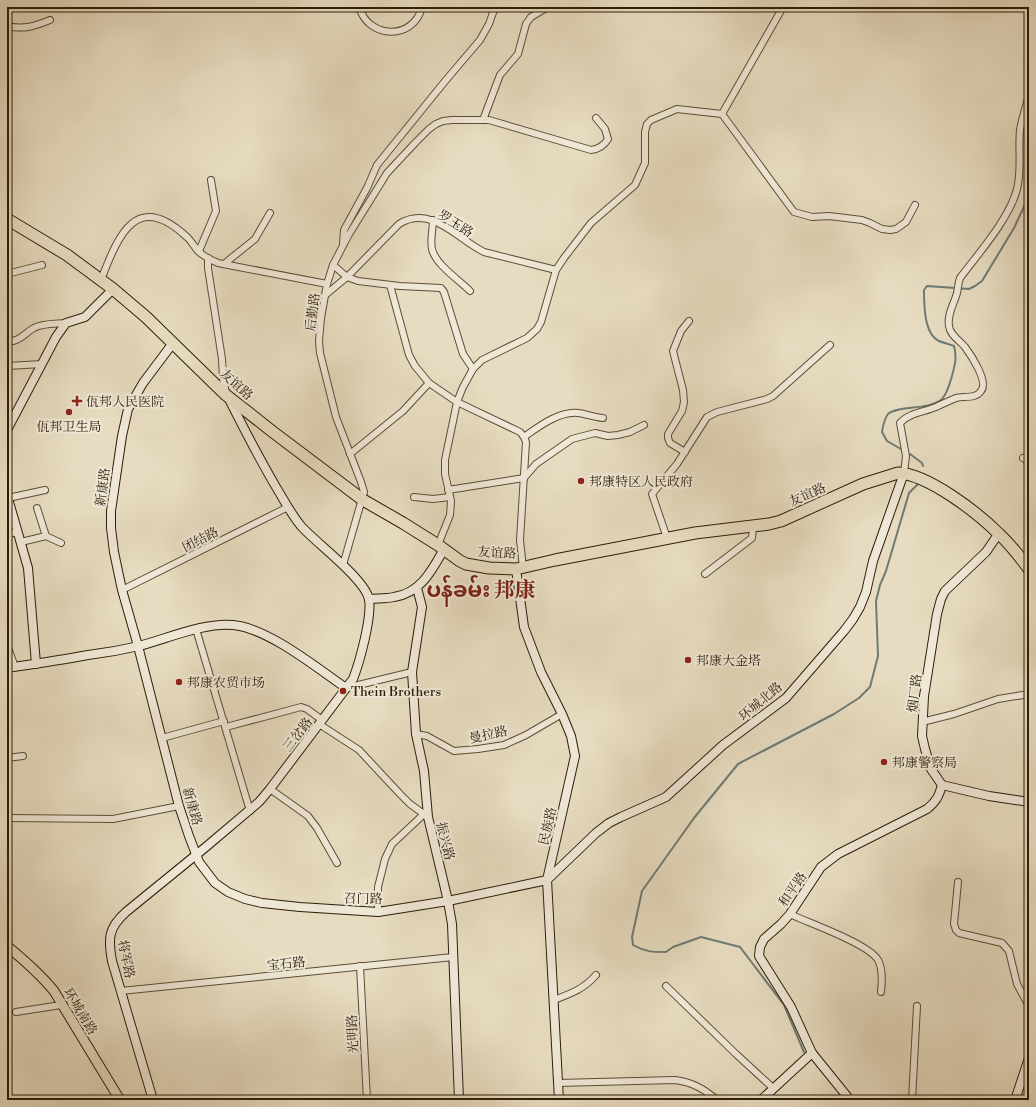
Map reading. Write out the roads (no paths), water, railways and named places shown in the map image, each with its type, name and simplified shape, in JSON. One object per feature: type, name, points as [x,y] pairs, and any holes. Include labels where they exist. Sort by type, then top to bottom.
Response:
[{"type":"highway","name":"友谊路","points":[[7,219],[67,255],[112,288],[174,343],[226,395],[363,500],[441,547],[460,561],[475,566],[502,569],[519,568],[667,538],[781,521],[863,484],[893,474],[904,473]]},
{"type":"highway","points":[[904,473],[936,486],[964,504],[999,533],[1029,569]]},
{"type":"main road","points":[[7,430],[56,337],[66,323],[86,317],[112,288]]},
{"type":"main road","name":"新康路","points":[[174,343],[143,383],[128,410],[122,436],[111,511],[114,552],[122,590],[179,806],[196,856]]},
{"type":"main road","points":[[226,395],[260,460],[301,526],[354,576],[369,599],[393,598],[406,594],[417,588],[429,575],[441,547]]},
{"type":"main road","name":"环城北路","points":[[547,880],[596,833],[609,823],[666,797],[723,745],[786,698],[853,619],[866,592],[873,561],[904,473]]},
{"type":"main road","points":[[7,497],[28,568],[36,664]]},
{"type":"main road","name":"烟厂路","points":[[942,785],[931,769],[924,749],[922,736],[924,696],[937,614],[941,599],[950,586],[986,552],[999,533]]},
{"type":"main road","name":"民族路","points":[[519,568],[524,626],[526,633],[541,672],[571,736],[575,756],[547,880],[559,1100]]},
{"type":"main road","name":"振兴路","points":[[417,588],[422,607],[412,672],[416,734],[424,771],[426,815],[448,901],[452,924],[459,1100]]},
{"type":"main road","name":"三岔路","points":[[196,856],[250,811],[270,789],[353,679],[366,632],[369,599]]},
{"type":"main road","points":[[11,667],[138,646],[196,630],[215,626],[233,625],[277,640],[346,688]]},
{"type":"main road","points":[[942,785],[989,796],[1029,802]]},
{"type":"main road","name":"和平路","points":[[850,1100],[812,1052],[791,1007],[759,956],[760,947],[764,940],[790,914],[821,867],[838,854],[927,809],[934,803],[939,795],[942,785]]},
{"type":"main road","name":"召门路","points":[[196,856],[215,883],[228,892],[245,899],[300,907],[378,912],[448,901],[547,880]]},
{"type":"main road","name":"将军路","points":[[153,1100],[110,950],[111,931],[114,924],[126,912],[196,856]]},
{"type":"main road","name":"环城南路","points":[[7,946],[44,978],[54,991],[120,1100]]},
{"type":"main road","points":[[762,1100],[812,1052]]},
{"type":"main road","points":[[1014,1100],[1029,1058]]},
{"type":"street","points":[[359,7],[364,19],[370,26],[379,31],[390,32],[400,30],[414,22],[422,7]]},
{"type":"street","points":[[343,245],[344,230],[367,188],[377,165],[480,40],[489,24],[495,7]]},
{"type":"street","points":[[483,120],[500,75],[518,54],[526,24],[531,17],[548,7]]},
{"type":"street","points":[[722,114],[783,7]]},
{"type":"street","points":[[7,26],[15,28],[33,27],[50,20]]},
{"type":"street","points":[[904,473],[906,456],[900,423],[905,418],[935,408],[957,398],[976,396],[982,391],[982,380],[974,360],[954,337],[948,327],[949,314],[958,292],[957,284],[960,278],[996,231],[1014,199],[1020,172],[1020,132],[1022,118],[1029,95]]},
{"type":"street","points":[[441,547],[450,515],[450,498],[445,460],[457,402],[463,387],[473,369],[482,360],[527,338],[537,329],[556,270],[564,258],[591,222],[635,185],[645,163],[645,132],[651,120],[677,109],[722,114],[794,212],[812,217],[829,216],[862,220],[882,229],[890,230],[896,229],[906,222],[915,205]]},
{"type":"street","points":[[327,284],[333,264],[343,245],[387,173],[429,129],[444,121],[462,119],[483,120],[500,123],[592,150],[602,147],[608,139],[605,129],[596,118]]},
{"type":"street","points":[[199,251],[216,211],[212,180]]},
{"type":"street","points":[[224,264],[255,239],[270,213]]},
{"type":"street","name":"后勤路","points":[[101,280],[119,241],[132,223],[138,219],[153,217],[162,218],[188,238],[199,251],[208,258],[224,264],[327,284],[321,318],[320,353],[336,417],[363,488],[363,500],[343,565]]},
{"type":"street","name":"罗玉路","points":[[324,296],[348,277],[399,224],[406,219],[414,218],[434,220],[484,252],[556,270]]},
{"type":"street","points":[[434,220],[431,244],[437,260],[470,291]]},
{"type":"street","points":[[208,258],[208,268],[226,395]]},
{"type":"street","points":[[333,264],[348,277],[358,281],[390,285],[441,288],[443,290],[463,354],[473,369]]},
{"type":"street","points":[[7,274],[42,265]]},
{"type":"street","points":[[390,285],[409,355],[415,366],[429,383],[457,402],[520,432],[524,437],[526,442],[519,568]]},
{"type":"street","points":[[685,452],[670,444],[668,434],[682,411],[684,402],[683,390],[673,350],[681,331],[689,321]]},
{"type":"street","points":[[7,338],[13,341],[20,339],[27,332],[36,327],[66,323]]},
{"type":"street","points":[[667,538],[652,494],[685,452],[707,417],[718,412],[767,399],[773,396],[830,345]]},
{"type":"street","points":[[7,366],[42,364]]},
{"type":"street","points":[[350,454],[403,411],[429,383]]},
{"type":"street","points":[[524,437],[540,425],[557,417],[576,413],[602,418]]},
{"type":"street","points":[[448,490],[524,478],[536,464],[572,438],[595,433],[608,436],[618,435],[630,432],[644,425]]},
{"type":"street","points":[[1023,458],[1029,462]]},
{"type":"street","points":[[7,497],[45,490]]},
{"type":"street","points":[[414,496],[433,499],[450,498]]},
{"type":"street","name":"团结路","points":[[122,590],[288,507]]},
{"type":"street","points":[[37,508],[46,536]]},
{"type":"street","points":[[705,574],[752,538],[753,526]]},
{"type":"street","points":[[7,534],[18,532]]},
{"type":"street","points":[[21,542],[46,536],[61,543]]},
{"type":"street","points":[[196,630],[250,811]]},
{"type":"street","points":[[7,645],[11,667]]},
{"type":"street","points":[[346,688],[412,672]]},
{"type":"street","points":[[922,722],[954,714],[998,699],[1029,694]]},
{"type":"street","points":[[162,738],[301,707],[307,709],[321,722],[359,750],[400,794],[426,815],[392,844],[385,858],[378,887],[378,912]]},
{"type":"street","name":"曼拉路","points":[[416,734],[427,736],[454,751],[478,749],[504,745],[526,735],[562,714]]},
{"type":"street","points":[[7,758],[23,756]]},
{"type":"street","points":[[270,789],[308,816],[317,828],[337,863]]},
{"type":"street","points":[[7,818],[113,819],[179,806]]},
{"type":"street","points":[[958,882],[954,924],[956,930],[959,933],[1002,943],[1007,948],[1017,984],[1029,1006]]},
{"type":"street","points":[[790,914],[842,935],[872,953],[880,962],[882,971],[881,992]]},
{"type":"street","name":"宝石路","points":[[121,991],[453,957]]},
{"type":"street","name":"光明路","points":[[360,966],[367,1100]]},
{"type":"street","points":[[554,1000],[579,990],[588,984],[596,975]]},
{"type":"street","points":[[666,986],[773,1088]]},
{"type":"street","points":[[16,1012],[62,1005]]},
{"type":"street","points":[[912,1100],[918,1006]]},
{"type":"street","points":[[558,1083],[675,1080],[688,1082],[717,1100]]},
{"type":"waterway","points":[[901,449],[887,441],[882,432],[888,414],[893,411],[929,405],[942,399],[948,388],[955,365],[954,346],[939,341],[930,332],[926,318],[924,290],[927,286],[969,289],[982,281],[1014,228],[1029,196]]},
{"type":"waterway","points":[[910,454],[922,463],[923,466]]},
{"type":"waterway","points":[[804,1052],[784,1005],[740,947],[701,937],[673,947],[666,952],[653,952],[633,945],[632,937],[642,891],[694,818],[738,764],[834,714],[859,698],[870,687],[878,656],[876,601],[909,493],[918,484]]},
{"type":"place","name":"佤邦人民医院","points":[[77,401]]},
{"type":"place","name":"佤邦卫生局","points":[[69,412]]},
{"type":"place","name":"邦康特区人民政府","points":[[581,481]]},
{"type":"place","name":"邦康大金塔","points":[[688,660]]},
{"type":"place","name":"邦康农贸市场","points":[[179,682]]},
{"type":"place","name":"Thein Brothers","points":[[343,691]]},
{"type":"place","name":"邦康警察局","points":[[884,762]]},
{"type":"district","name":"ပန်ခမ်း 邦康","points":[[481,590]]}]
